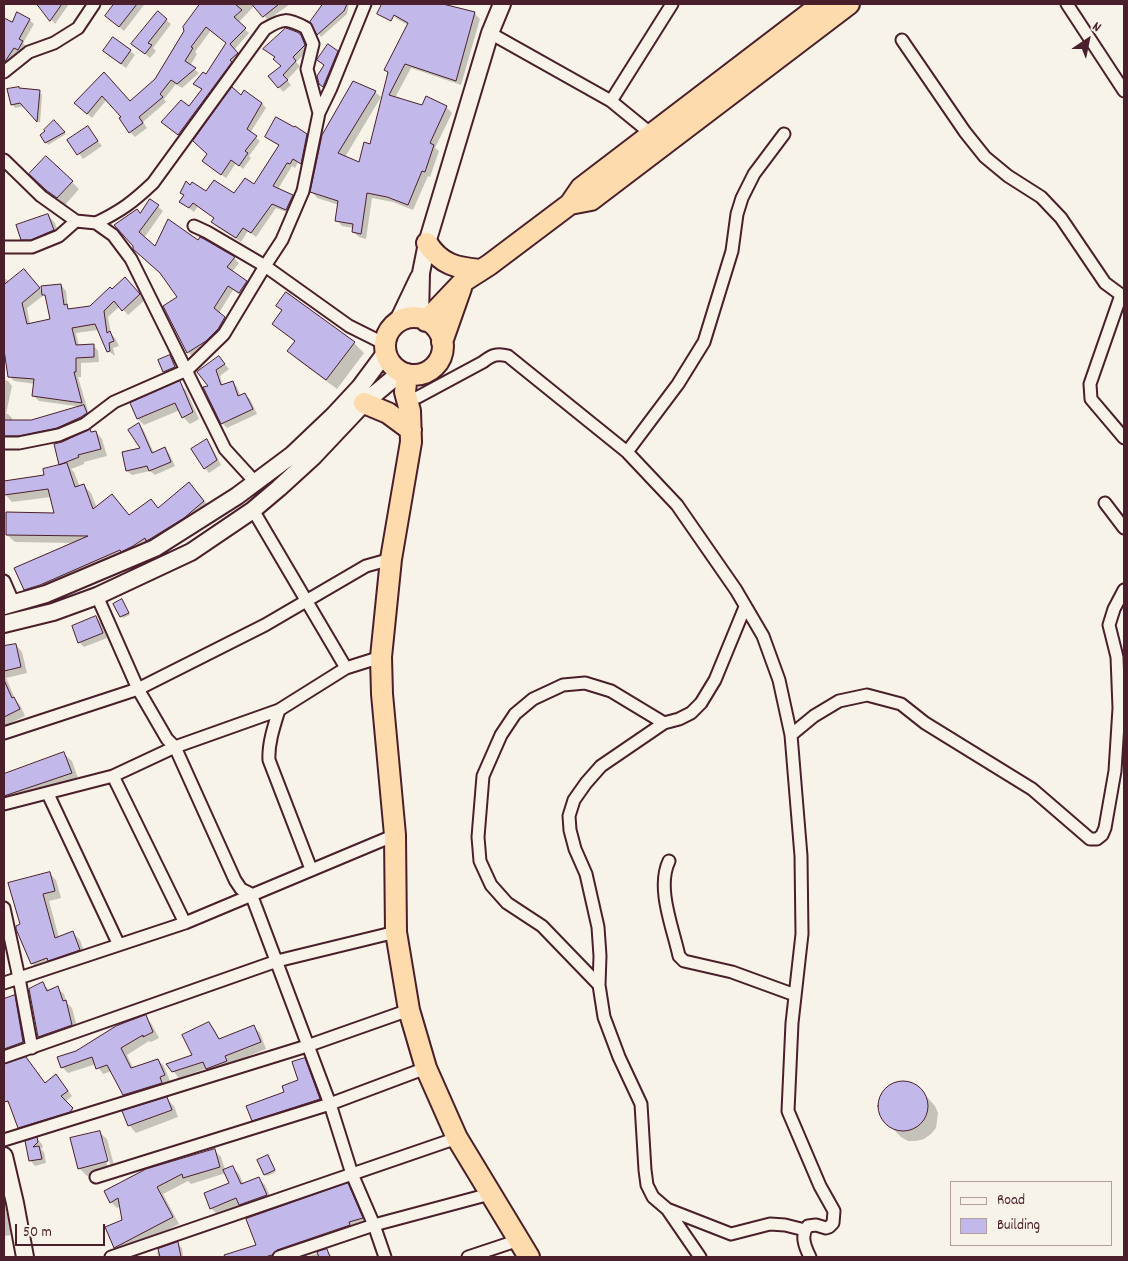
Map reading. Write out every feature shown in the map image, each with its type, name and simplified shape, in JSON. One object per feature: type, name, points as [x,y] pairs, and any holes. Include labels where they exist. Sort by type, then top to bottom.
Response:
[{"type":"highway","points":[[423,319],[464,281],[570,204],[591,200],[621,168],[832,7]]},
{"type":"highway","points":[[427,243],[435,255],[448,263],[462,268],[481,270]]},
{"type":"highway","points":[[442,342],[464,281]]},
{"type":"highway","points":[[404,319],[423,319],[434,326],[440,333],[442,352],[438,362],[432,369],[410,373],[394,367],[386,348],[387,336],[398,323],[404,319]]},
{"type":"highway","points":[[410,373],[404,392],[413,413],[411,442],[391,559],[381,657],[382,694],[395,835],[396,932],[409,1010],[426,1068],[457,1138],[529,1257]]},
{"type":"highway","points":[[364,403],[388,413],[413,413]]},
{"type":"street","points":[[4,72],[29,52],[54,43],[78,28],[94,4]]},
{"type":"street","points":[[4,443],[19,443],[59,435],[85,424],[114,402],[187,370],[224,334],[282,240],[303,191],[319,113],[365,4]]},
{"type":"street","points":[[398,323],[421,273],[427,243],[490,33],[502,4]]},
{"type":"street","points":[[611,101],[672,4]]},
{"type":"street","points":[[1066,4],[1124,91]]},
{"type":"street","points":[[96,223],[116,214],[133,203],[153,183],[264,29],[276,23],[290,19],[306,28],[313,44],[307,70],[319,113]]},
{"type":"street","points":[[490,33],[611,101],[658,140]]},
{"type":"street","points":[[902,40],[965,132],[985,157],[1008,176],[1041,197],[1062,218],[1105,282],[1122,296],[1090,384],[1092,399],[1124,438]]},
{"type":"street","points":[[627,452],[678,384],[704,342],[732,251],[737,214],[742,198],[754,174],[784,134]]},
{"type":"street","points":[[4,160],[41,196],[76,221],[96,223],[113,235],[131,259],[225,449],[256,482]]},
{"type":"street","points":[[4,247],[32,247],[59,236],[76,221]]},
{"type":"street","points":[[4,581],[9,605],[46,594],[155,548],[237,496],[292,455],[360,387],[386,348],[349,326],[265,266],[194,226]]},
{"type":"street","points":[[421,273],[423,319]]},
{"type":"street","points":[[413,413],[491,355],[501,354],[508,356],[531,372],[627,452],[677,506],[736,590],[763,636],[779,680],[791,735],[801,856],[802,934],[792,1023],[788,1111],[820,1186],[834,1212],[833,1223],[829,1227],[816,1225],[808,1226],[805,1230],[803,1237],[810,1257]]},
{"type":"street","points":[[4,624],[53,612],[97,596],[191,552],[253,510],[314,456],[364,403],[410,373]]},
{"type":"street","points":[[1105,503],[1124,528]]},
{"type":"street","points":[[253,510],[346,668]]},
{"type":"street","points":[[4,734],[138,689],[265,625],[366,566],[391,559]]},
{"type":"street","points":[[791,735],[814,716],[839,701],[867,695],[900,704],[925,723],[1032,789],[1090,839],[1097,839],[1102,835],[1105,828],[1115,771],[1119,708],[1117,657],[1109,631],[1109,619],[1124,590]]},
{"type":"street","points":[[97,596],[138,689],[167,738],[175,747],[235,880],[241,889],[251,894],[330,1104],[352,1174],[374,1225],[385,1257]]},
{"type":"street","points":[[745,607],[715,680],[701,703],[691,713],[679,719],[664,722],[601,766],[574,800],[569,816],[570,830],[575,849],[586,874],[598,927],[599,985],[604,1017],[619,1057],[641,1104],[647,1184],[653,1197],[668,1209],[731,1234],[770,1224],[785,1225],[805,1230]]},
{"type":"street","points":[[4,804],[113,776],[175,747],[279,710],[346,668],[381,657]]},
{"type":"street","points":[[599,985],[542,926],[507,903],[491,885],[480,861],[478,837],[483,776],[501,735],[515,714],[533,699],[563,685],[585,683],[611,691],[664,722]]},
{"type":"street","points":[[279,710],[272,732],[269,760],[311,869]]},
{"type":"street","points":[[113,776],[185,922]]},
{"type":"street","points":[[48,794],[118,944]]},
{"type":"street","points":[[4,983],[185,922],[395,835]]},
{"type":"street","points":[[669,861],[664,876],[668,912],[679,956],[684,961],[732,972],[795,995]]},
{"type":"street","points":[[4,908],[32,1048]]},
{"type":"street","points":[[4,1057],[277,961],[396,932]]},
{"type":"street","points":[[4,1140],[307,1046],[409,1010]]},
{"type":"street","points":[[96,1177],[330,1104],[426,1068]]},
{"type":"street","points":[[110,1257],[457,1138]]},
{"type":"street","points":[[4,1156],[25,1257]]},
{"type":"street","points":[[280,1257],[374,1225],[490,1194]]},
{"type":"street","points":[[668,1209],[700,1257]]},
{"type":"street","points":[[468,1257],[519,1240]]},
{"type":"building","points":[[37,4],[62,4],[50,21]]},
{"type":"building","points":[[114,4],[137,4],[119,27],[105,16]]},
{"type":"building","points":[[200,4],[235,4],[242,10],[234,17],[246,28],[230,44],[238,53],[230,60],[232,62],[178,135],[161,122],[181,100],[189,106],[202,89],[193,84],[203,72],[206,74],[226,43],[206,27],[191,47],[193,48],[185,61],[196,68],[177,84],[171,80],[160,94],[163,97],[139,117],[143,123],[129,133],[119,118],[121,117],[102,96],[87,114],[74,103],[104,72],[130,101],[155,79],[184,31],[183,27]]},
{"type":"building","points":[[252,4],[279,4],[263,17]]},
{"type":"building","points":[[323,4],[347,4],[344,11],[317,35],[310,22]]},
{"type":"building","points":[[382,4],[443,4],[475,12],[456,81],[405,64],[389,95],[422,105],[426,96],[447,106],[430,143],[434,145],[425,172],[422,171],[408,205],[387,197],[367,193],[361,234],[352,232],[353,224],[335,221],[338,201],[310,192],[322,135],[353,81],[376,91],[338,153],[359,162],[364,142],[370,144],[388,72],[384,70],[408,23],[394,15],[391,21],[377,14]]},
{"type":"building","points":[[158,11],[167,19],[148,43],[152,45],[145,54],[131,44]]},
{"type":"building","points":[[17,12],[30,19],[19,39],[23,41],[18,50],[14,48],[4,63],[4,18],[12,22]]},
{"type":"building","points":[[286,28],[301,35],[305,45],[293,57],[296,61],[283,75],[288,80],[278,88],[268,76],[281,66],[273,59],[275,57],[263,49]]},
{"type":"building","points":[[113,37],[131,50],[121,64],[103,51]]},
{"type":"building","points":[[328,44],[338,51],[323,87],[319,84],[317,76],[324,65],[317,60]]},
{"type":"building","points":[[19,87],[40,90],[37,122],[20,103],[11,105],[7,89]]},
{"type":"building","points":[[232,87],[241,95],[244,90],[262,103],[247,129],[257,136],[245,151],[248,153],[239,166],[231,160],[221,175],[202,161],[207,154],[193,141]]},
{"type":"building","points":[[276,117],[307,134],[301,164],[293,159],[290,164],[287,163],[273,186],[293,195],[286,210],[272,204],[251,233],[243,228],[236,238],[211,222],[214,218],[193,203],[189,208],[179,202],[184,195],[180,193],[186,181],[190,185],[192,182],[206,191],[214,180],[234,193],[245,178],[254,184],[279,145],[265,137]]},
{"type":"building","points":[[54,120],[65,132],[45,143],[40,135]]},
{"type":"building","points":[[88,126],[98,141],[77,155],[67,140]]},
{"type":"building","points":[[46,156],[73,181],[57,198],[29,174]]},
{"type":"building","points":[[150,199],[159,205],[139,232],[155,246],[168,219],[198,240],[200,237],[235,257],[227,267],[247,281],[239,293],[228,286],[214,308],[225,317],[218,329],[206,341],[187,353],[163,306],[177,297],[160,273],[133,249],[133,246],[114,225],[137,209],[140,213]]},
{"type":"building","points":[[48,214],[54,230],[31,240],[21,240],[16,225]]},
{"type":"building","points":[[24,269],[40,288],[22,303],[27,324],[50,319],[41,286],[61,284],[64,305],[67,304],[68,309],[90,306],[110,287],[112,289],[125,277],[140,294],[122,311],[114,301],[104,311],[107,333],[110,331],[114,341],[109,343],[110,351],[107,352],[95,324],[72,328],[76,345],[94,344],[94,357],[76,358],[76,372],[74,372],[82,403],[32,396],[34,379],[8,377],[4,350],[4,285]]},
{"type":"building","points":[[286,292],[355,342],[326,380],[287,351],[295,341],[272,324],[282,310],[276,306]]},
{"type":"building","points":[[170,355],[175,367],[163,372],[158,360]]},
{"type":"building","points":[[219,356],[225,364],[216,370],[221,385],[233,381],[238,396],[245,393],[253,409],[221,424],[203,387],[208,386],[197,372]]},
{"type":"building","points":[[180,381],[193,412],[182,418],[175,403],[137,419],[130,403]]},
{"type":"building","points":[[84,405],[87,413],[57,428],[18,436],[4,436],[4,420],[31,420]]},
{"type":"building","points":[[139,423],[152,453],[165,447],[171,462],[149,471],[147,466],[126,471],[122,452],[140,448],[128,430]]},
{"type":"building","points":[[90,429],[91,432],[96,431],[101,449],[78,455],[79,457],[59,465],[54,444]]},
{"type":"building","points":[[207,439],[217,460],[204,469],[191,449]]},
{"type":"building","points":[[67,463],[75,487],[84,484],[93,509],[112,494],[129,515],[151,499],[158,508],[189,482],[204,501],[184,518],[146,541],[145,538],[121,552],[120,550],[40,585],[24,590],[14,568],[88,536],[6,535],[6,512],[54,513],[48,489],[4,495],[4,481],[44,475],[43,469]]},
{"type":"building","points":[[122,599],[129,613],[120,617],[113,604]]},
{"type":"building","points":[[96,616],[103,633],[78,643],[72,626]]},
{"type":"building","points":[[16,644],[21,667],[4,671],[4,646]]},
{"type":"building","points":[[4,680],[12,698],[14,697],[20,709],[4,717]]},
{"type":"building","points":[[64,752],[72,773],[4,796],[4,774]]},
{"type":"building","points":[[50,872],[55,891],[43,894],[55,938],[73,931],[80,950],[48,961],[47,958],[31,964],[16,929],[16,926],[20,924],[8,883]]},
{"type":"building","points":[[43,982],[47,991],[58,986],[63,1001],[66,1000],[72,1025],[38,1037],[29,989]]},
{"type":"building","points":[[15,995],[23,1042],[4,1049],[4,999]]},
{"type":"building","points":[[146,1015],[153,1032],[143,1037],[143,1035],[121,1048],[131,1068],[158,1059],[165,1075],[160,1077],[162,1083],[123,1095],[107,1065],[96,1069],[92,1057],[61,1068],[57,1057],[76,1051],[116,1026]]},
{"type":"building","points":[[209,1022],[219,1039],[254,1025],[261,1042],[225,1056],[227,1061],[206,1069],[203,1062],[172,1072],[166,1064],[192,1055],[182,1035]]},
{"type":"building","points":[[26,1057],[45,1083],[56,1074],[68,1091],[61,1096],[73,1108],[70,1112],[18,1128],[8,1101],[4,1102],[4,1064]]},
{"type":"building","points":[[305,1058],[320,1099],[252,1121],[246,1106],[284,1092],[282,1086],[298,1080],[292,1062]]},
{"type":"building","points":[[898,1081],[908,1081],[921,1088],[928,1101],[928,1111],[921,1124],[908,1131],[898,1131],[889,1127],[882,1120],[878,1111],[878,1101],[882,1092],[889,1085]]},
{"type":"building","points":[[167,1097],[172,1110],[128,1126],[122,1111]]},
{"type":"building","points":[[100,1131],[108,1161],[78,1169],[70,1138]]},
{"type":"building","points":[[37,1137],[38,1142],[33,1147],[39,1146],[42,1159],[29,1161],[25,1141]]},
{"type":"building","points":[[215,1149],[220,1167],[183,1178],[182,1174],[157,1187],[173,1217],[114,1248],[105,1227],[122,1220],[118,1198],[110,1203],[104,1191],[146,1169]]},
{"type":"building","points":[[268,1155],[275,1170],[264,1175],[257,1160]]},
{"type":"building","points":[[233,1166],[241,1184],[259,1177],[267,1195],[239,1205],[236,1198],[210,1209],[204,1193],[229,1183],[223,1170]]},
{"type":"building","points":[[348,1183],[363,1218],[349,1222],[350,1225],[277,1250],[272,1255],[265,1257],[225,1257],[224,1255],[256,1245],[246,1219]]},
{"type":"building","points":[[178,1242],[181,1257],[160,1257],[158,1249]]},
{"type":"building","points":[[327,1249],[330,1257],[319,1257],[317,1252]]}]
